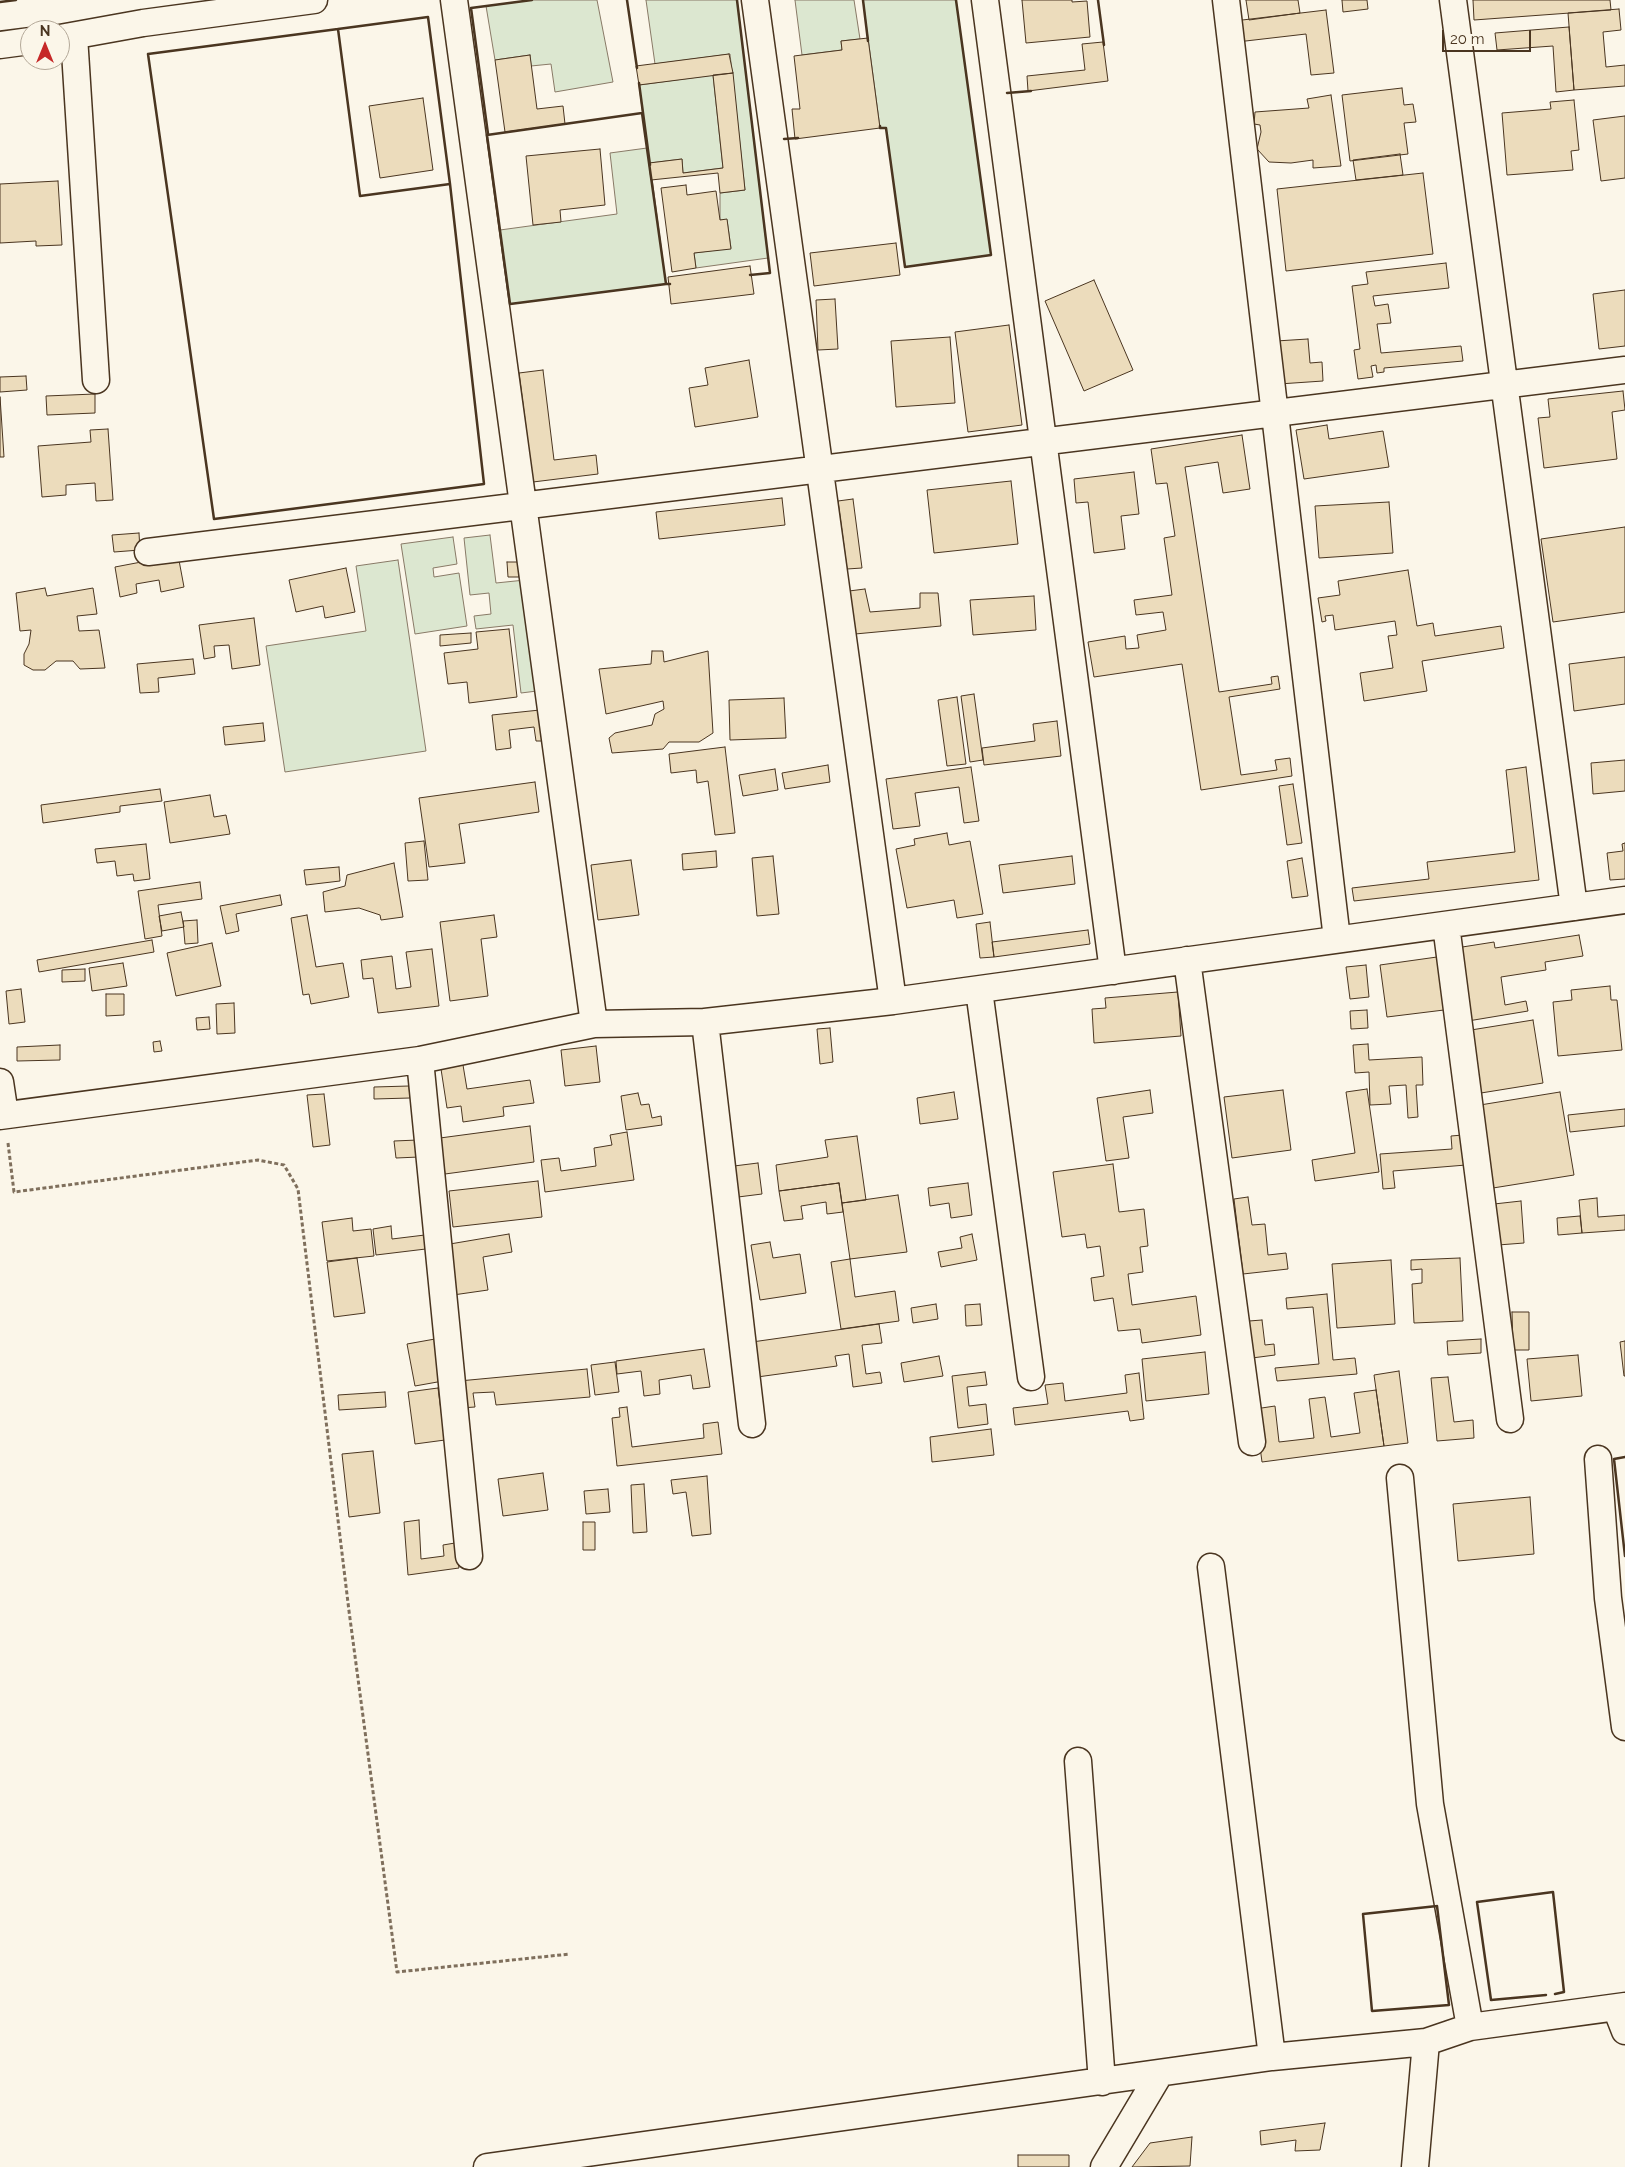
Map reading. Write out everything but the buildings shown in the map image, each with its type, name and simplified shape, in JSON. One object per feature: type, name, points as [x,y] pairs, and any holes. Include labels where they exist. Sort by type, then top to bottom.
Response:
[{"type":"street","points":[[70,36],[143,23],[314,0]]},
{"type":"street","points":[[454,0],[594,1024]]},
{"type":"street","points":[[755,0],[893,1001]]},
{"type":"street","points":[[985,0],[1113,970]]},
{"type":"street","points":[[1226,0],[1337,940]]},
{"type":"street","points":[[1453,0],[1574,907]]},
{"type":"street","points":[[0,45],[20,42]]},
{"type":"street","points":[[70,70],[96,380]]},
{"type":"street","points":[[148,552],[1625,370]]},
{"type":"street","points":[[0,1082],[2,1116],[420,1060],[594,1024],[705,1022],[893,1001],[1625,900]]},
{"type":"street","points":[[1446,925],[1510,1419]]},
{"type":"street","points":[[1187,960],[1252,1442]]},
{"type":"street","points":[[979,990],[1031,1377]]},
{"type":"street","points":[[705,1022],[752,1424]]},
{"type":"street","points":[[420,1060],[469,1556]]},
{"type":"street","points":[[1598,1459],[1608,1598],[1625,1727]]},
{"type":"street","points":[[1400,1478],[1430,1804],[1470,2027]]},
{"type":"street","points":[[1212,1567],[1272,2057]]},
{"type":"street","points":[[1078,1761],[1102,2082]]},
{"type":"street","points":[[487,2167],[1272,2057],[1426,2042],[1470,2027],[1622,2015]]},
{"type":"street","points":[[1415,2167],[1426,2042]]},
{"type":"street","points":[[1104,2167],[1160,2073]]},
{"type":"path","points":[[2,1116],[14,1192],[258,1160],[284,1165],[298,1190],[347,1591],[397,1972],[570,1954]]},
{"type":"green space","points":[[532,0],[597,0],[613,82],[555,92],[551,64],[531,66],[530,55],[495,60],[486,6]]},
{"type":"green space","points":[[646,0],[737,0],[768,258],[696,268],[694,253],[731,248],[727,220],[720,220],[720,193],[745,190],[730,54],[655,64]]},
{"type":"green space","points":[[795,0],[854,0],[860,39],[841,41],[842,50],[802,55]]},
{"type":"green space","points":[[863,0],[956,0],[991,255],[905,267],[886,128],[880,128]]},
{"type":"green space","points":[[713,75],[723,168],[683,173],[682,159],[650,163],[666,284],[510,304],[500,230],[617,214],[610,153],[647,148],[639,85]]},
{"type":"green space","points":[[490,535],[496,583],[525,580],[537,691],[521,693],[513,625],[476,629],[474,616],[491,614],[489,593],[470,595],[464,538]]},
{"type":"green space","points":[[453,537],[457,564],[433,568],[434,577],[459,573],[467,626],[415,634],[401,544]]},
{"type":"green space","points":[[398,560],[426,751],[285,772],[266,646],[366,631],[356,566]]},
{"type":"wall","points":[[0,2],[16,0]]},
{"type":"wall","points":[[488,134],[471,8],[532,0]]},
{"type":"wall","points":[[627,0],[637,68]]},
{"type":"wall","points":[[737,0],[770,273],[750,275]]},
{"type":"wall","points":[[863,0],[868,41]]},
{"type":"wall","points":[[880,126],[880,128],[886,128],[905,267],[991,255],[956,0]]},
{"type":"wall","points":[[1098,0],[1104,45]]},
{"type":"wall","points":[[428,17],[450,184],[360,196],[338,29],[428,17]]},
{"type":"wall","points":[[338,29],[360,196],[450,184],[484,484],[214,519],[148,54],[338,29]]},
{"type":"wall","points":[[639,83],[650,165]]},
{"type":"wall","points":[[1007,93],[1031,91]]},
{"type":"wall","points":[[642,113],[666,284],[510,304],[487,135],[642,113]]},
{"type":"wall","points":[[784,139],[798,138]]},
{"type":"wall","points":[[651,177],[666,284],[670,284]]},
{"type":"wall","points":[[1625,1457],[1614,1459],[1625,1556]]},
{"type":"wall","points":[[1546,1995],[1491,2000],[1477,1902],[1553,1892],[1564,1992],[1555,1994]]},
{"type":"wall","points":[[1437,1906],[1449,2005],[1372,2011],[1363,1914],[1437,1906]]}]
